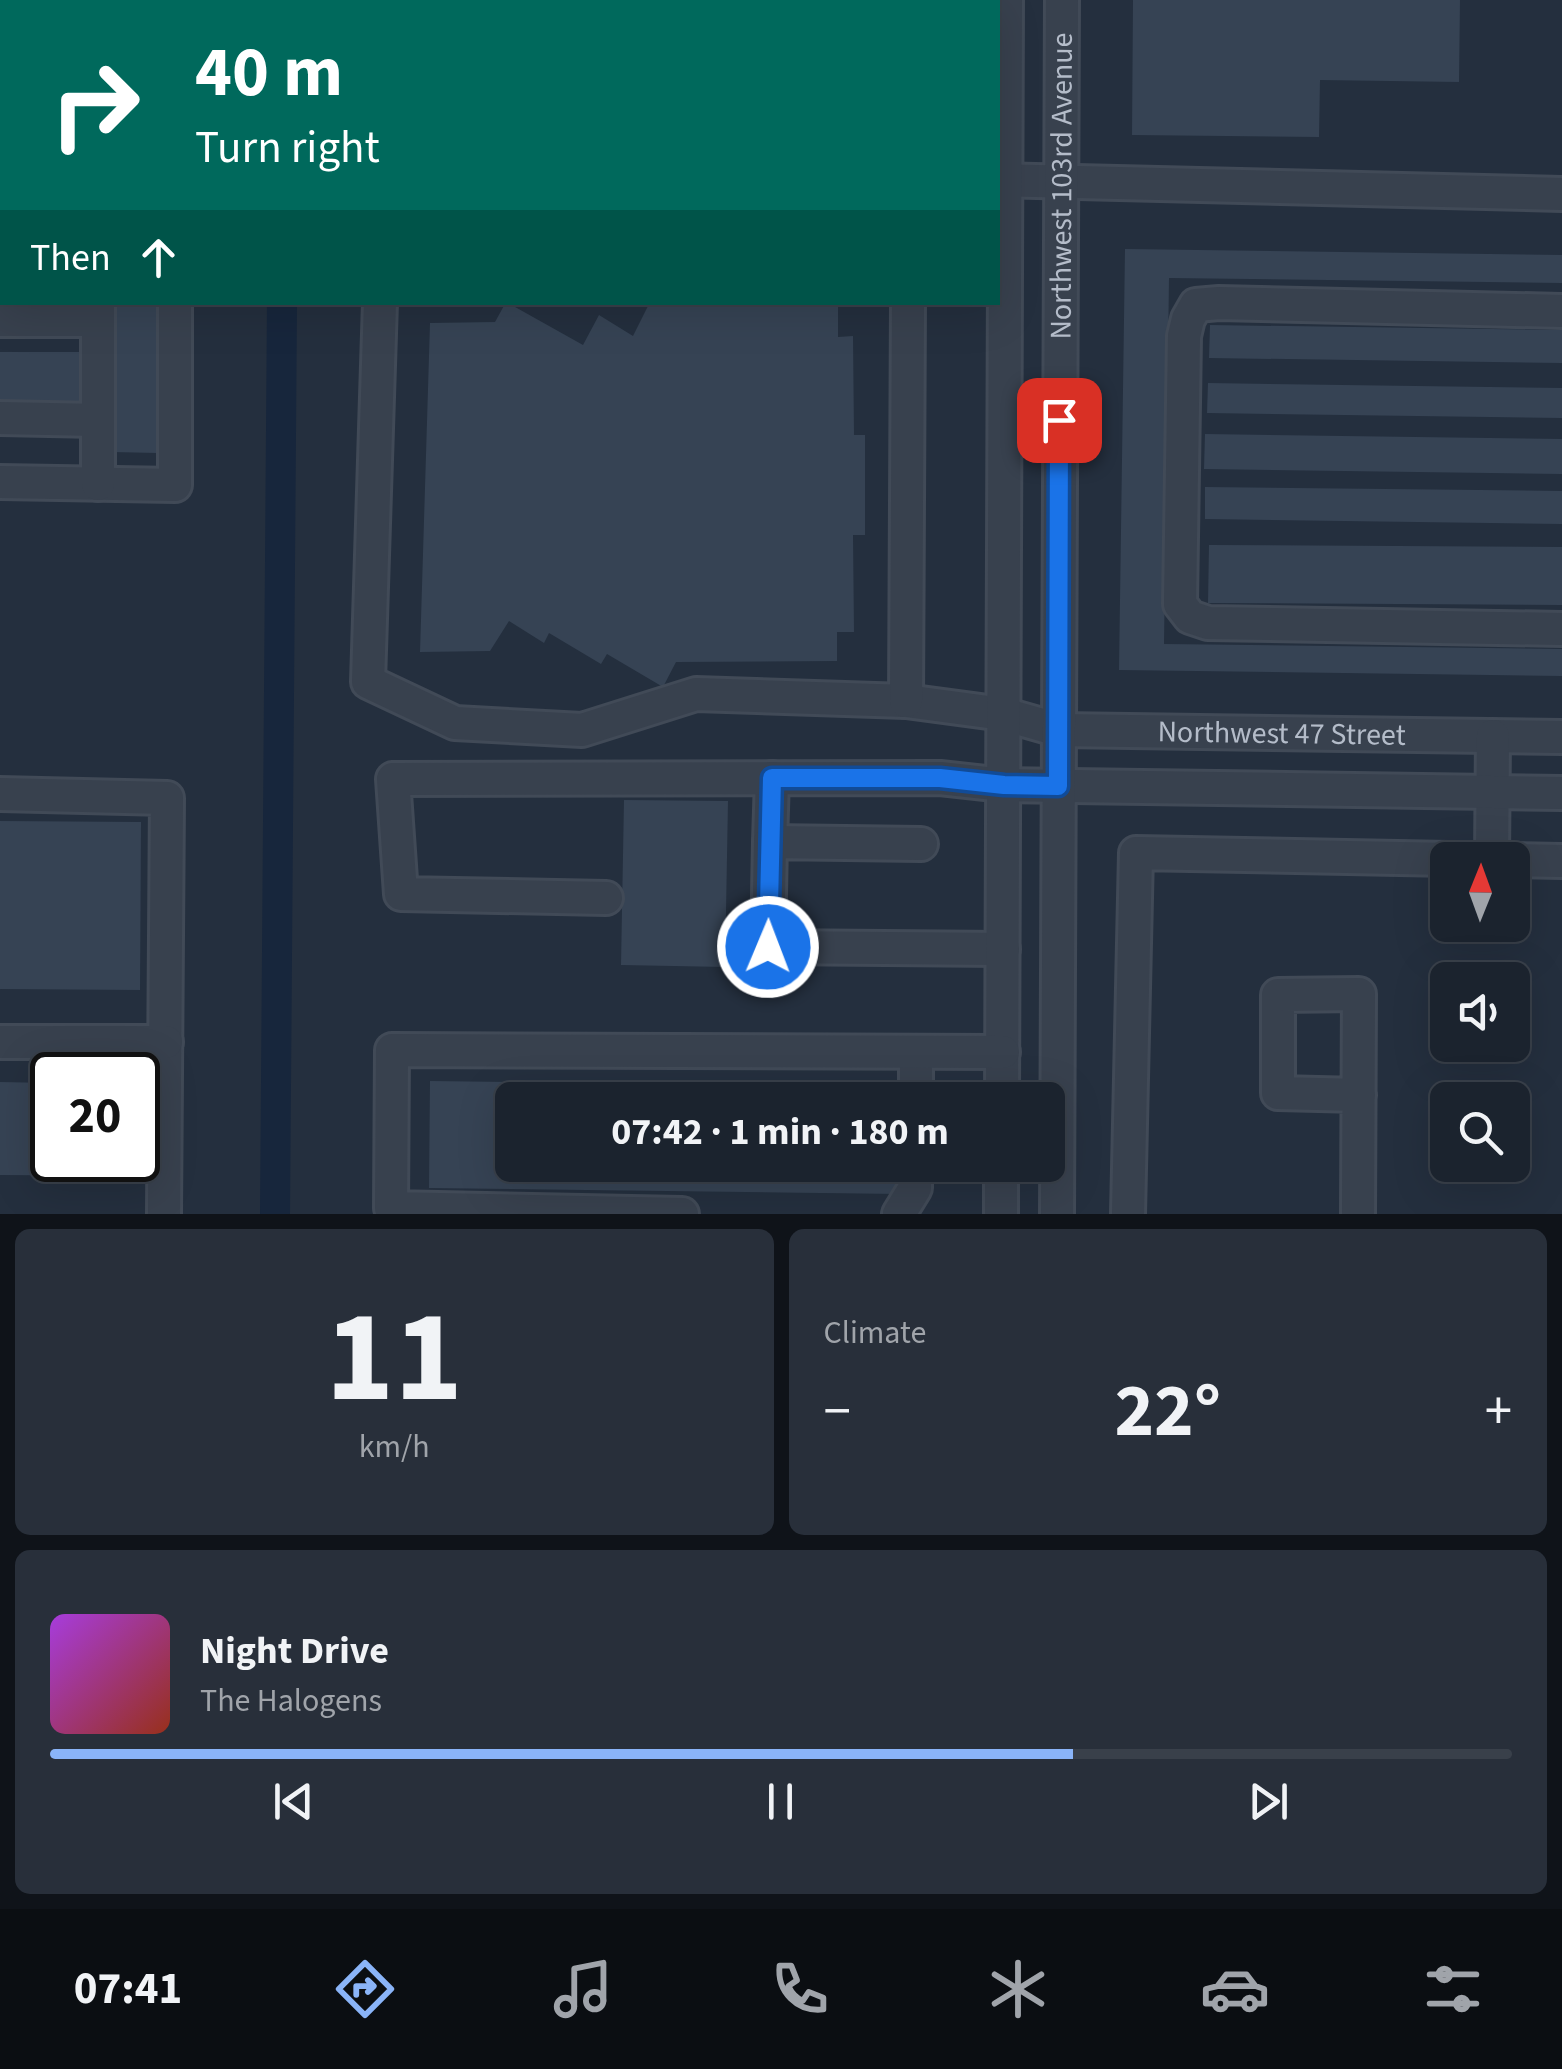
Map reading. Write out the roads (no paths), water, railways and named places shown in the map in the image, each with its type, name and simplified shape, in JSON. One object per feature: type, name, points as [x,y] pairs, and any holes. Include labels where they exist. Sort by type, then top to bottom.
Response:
[{"type":"street","points":[[759,0],[931,0]]},
{"type":"street","name":"Northwest 103rd Avenue","points":[[1002,1082],[1001,180],[1006,0]]},
{"type":"street","name":"Northwest 103rd Avenue","points":[[1057,1214],[1062,0]]},
{"type":"street","points":[[1001,180],[1562,194]]},
{"type":"street","points":[[1001,265],[1060,265]]},
{"type":"street","points":[[1562,312],[1238,303],[1196,306],[1184,336],[1180,604],[1190,617],[1208,623],[1562,628]]},
{"type":"street","points":[[0,482],[175,484],[175,305]]},
{"type":"street","name":"Northwest 47 Street","points":[[380,305],[368,682],[455,723],[582,730],[696,694],[906,701],[1003,714],[1059,730],[1562,736]]},
{"type":"street","points":[[906,701],[908,305]]},
{"type":"street","points":[[0,320],[98,311],[98,484]]},
{"type":"street","points":[[0,418],[98,420]]},
{"type":"street","points":[[1492,842],[1493,736]]},
{"type":"street","name":"Northwest 47 Street","points":[[606,898],[401,894],[393,778],[940,778],[1004,785],[1562,793]]},
{"type":"street","points":[[772,778],[768,947],[1003,949]]},
{"type":"street","points":[[0,794],[168,798],[164,1214]]},
{"type":"street","points":[[770,842],[921,844]]},
{"type":"street","points":[[1128,1214],[1136,852],[1430,859]]},
{"type":"street","points":[[1530,860],[1562,861]]},
{"type":"street","points":[[0,1042],[166,1042]]},
{"type":"street","points":[[682,1214],[391,1208],[392,1050],[1003,1052]]},
{"type":"street","points":[[916,1052],[916,1082]]},
{"type":"street","points":[[1358,1214],[1359,1095]]},
{"type":"street","points":[[899,1214],[915,1182]]},
{"type":"street","points":[[1001,1182],[1001,1214]]},
{"type":"waterway","points":[[275,1214],[282,305]]}]
